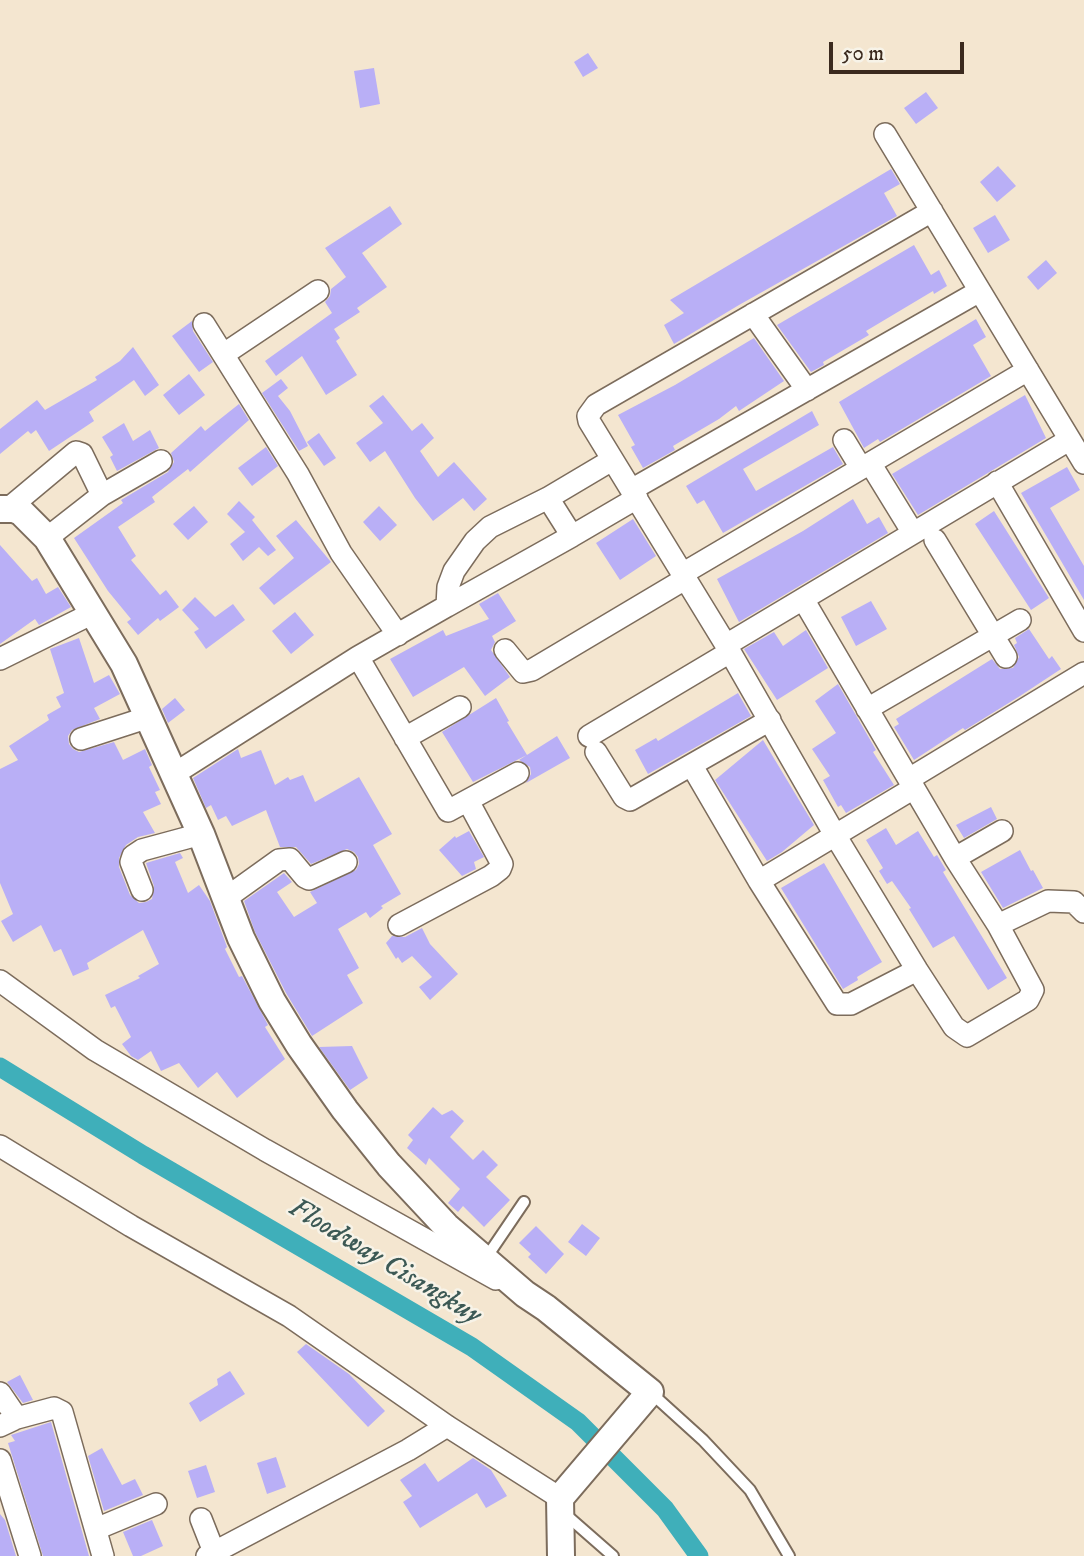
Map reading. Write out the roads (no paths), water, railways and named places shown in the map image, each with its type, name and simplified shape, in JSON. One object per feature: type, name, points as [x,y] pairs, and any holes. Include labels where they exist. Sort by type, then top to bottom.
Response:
[{"type":"street","points":[[885,134],[978,292],[1084,463]]},
{"type":"street","points":[[803,599],[955,858],[998,925],[1030,984],[1032,994],[1028,1000],[968,1035],[962,1035],[958,1031],[916,970],[728,648],[589,422],[588,416],[596,405],[932,211]]},
{"type":"street","points":[[224,354],[318,291]]},
{"type":"street","points":[[174,774],[358,657],[572,536],[634,494],[807,390],[978,292]]},
{"type":"street","points":[[753,314],[807,390]]},
{"type":"street","points":[[204,324],[298,474],[341,553],[398,635]]},
{"type":"street","points":[[505,650],[523,672],[532,670],[865,466],[1028,370]]},
{"type":"street","points":[[844,440],[912,533]]},
{"type":"street","points":[[770,720],[630,800],[624,797],[592,744],[803,599],[1069,440]]},
{"type":"street","points":[[5,509],[76,452],[82,454],[102,495]]},
{"type":"street","points":[[447,606],[448,587],[454,571],[475,541],[490,527],[548,498],[612,460]]},
{"type":"street","points":[[47,538],[102,495],[161,461]]},
{"type":"street","points":[[997,482],[1084,631]]},
{"type":"street","points":[[548,498],[572,536]]},
{"type":"street","points":[[5,509],[21,512],[47,538],[124,664],[201,834],[241,939],[272,1001],[306,1056],[389,1165],[446,1226],[525,1294]]},
{"type":"street","points":[[935,540],[1006,657]]},
{"type":"street","points":[[0,659],[93,613]]},
{"type":"street","points":[[867,709],[1020,620]]},
{"type":"street","points":[[358,657],[448,811],[518,773]]},
{"type":"street","points":[[759,881],[835,835],[1084,673]]},
{"type":"street","points":[[405,738],[460,707]]},
{"type":"street","points":[[81,739],[149,717]]},
{"type":"street","points":[[692,766],[759,881],[837,1003],[850,1004],[916,970]]},
{"type":"street","points":[[399,925],[500,869],[502,864],[468,801]]},
{"type":"street","points":[[955,858],[1002,831]]},
{"type":"street","points":[[142,890],[131,862],[133,856],[142,850],[201,834]]},
{"type":"street","points":[[226,898],[279,860],[290,859],[309,879],[346,862]]},
{"type":"street","points":[[998,925],[1048,901],[1074,902],[1084,912]]},
{"type":"street","points":[[0,981],[22,999],[107,1056],[277,1157],[525,1294],[546,1308],[648,1394],[563,1499],[561,1556]]},
{"type":"street","points":[[0,1146],[131,1226],[289,1316],[447,1426],[563,1499]]},
{"type":"street","points":[[0,1393],[8,1422],[54,1408],[62,1412],[103,1556]]},
{"type":"street","points":[[201,1519],[211,1554],[408,1450],[447,1426]]},
{"type":"street","points":[[0,1460],[5,1499],[30,1556]]},
{"type":"street","points":[[96,1529],[156,1504]]},
{"type":"lane","points":[[484,1260],[524,1202]]},
{"type":"lane","points":[[648,1394],[703,1440],[750,1490],[789,1556]]},
{"type":"lane","points":[[563,1499],[612,1556]]},
{"type":"waterway","name":"Floodway Cisangkuy","points":[[0,1067],[143,1155],[472,1347],[578,1422],[665,1509],[699,1556]]}]
